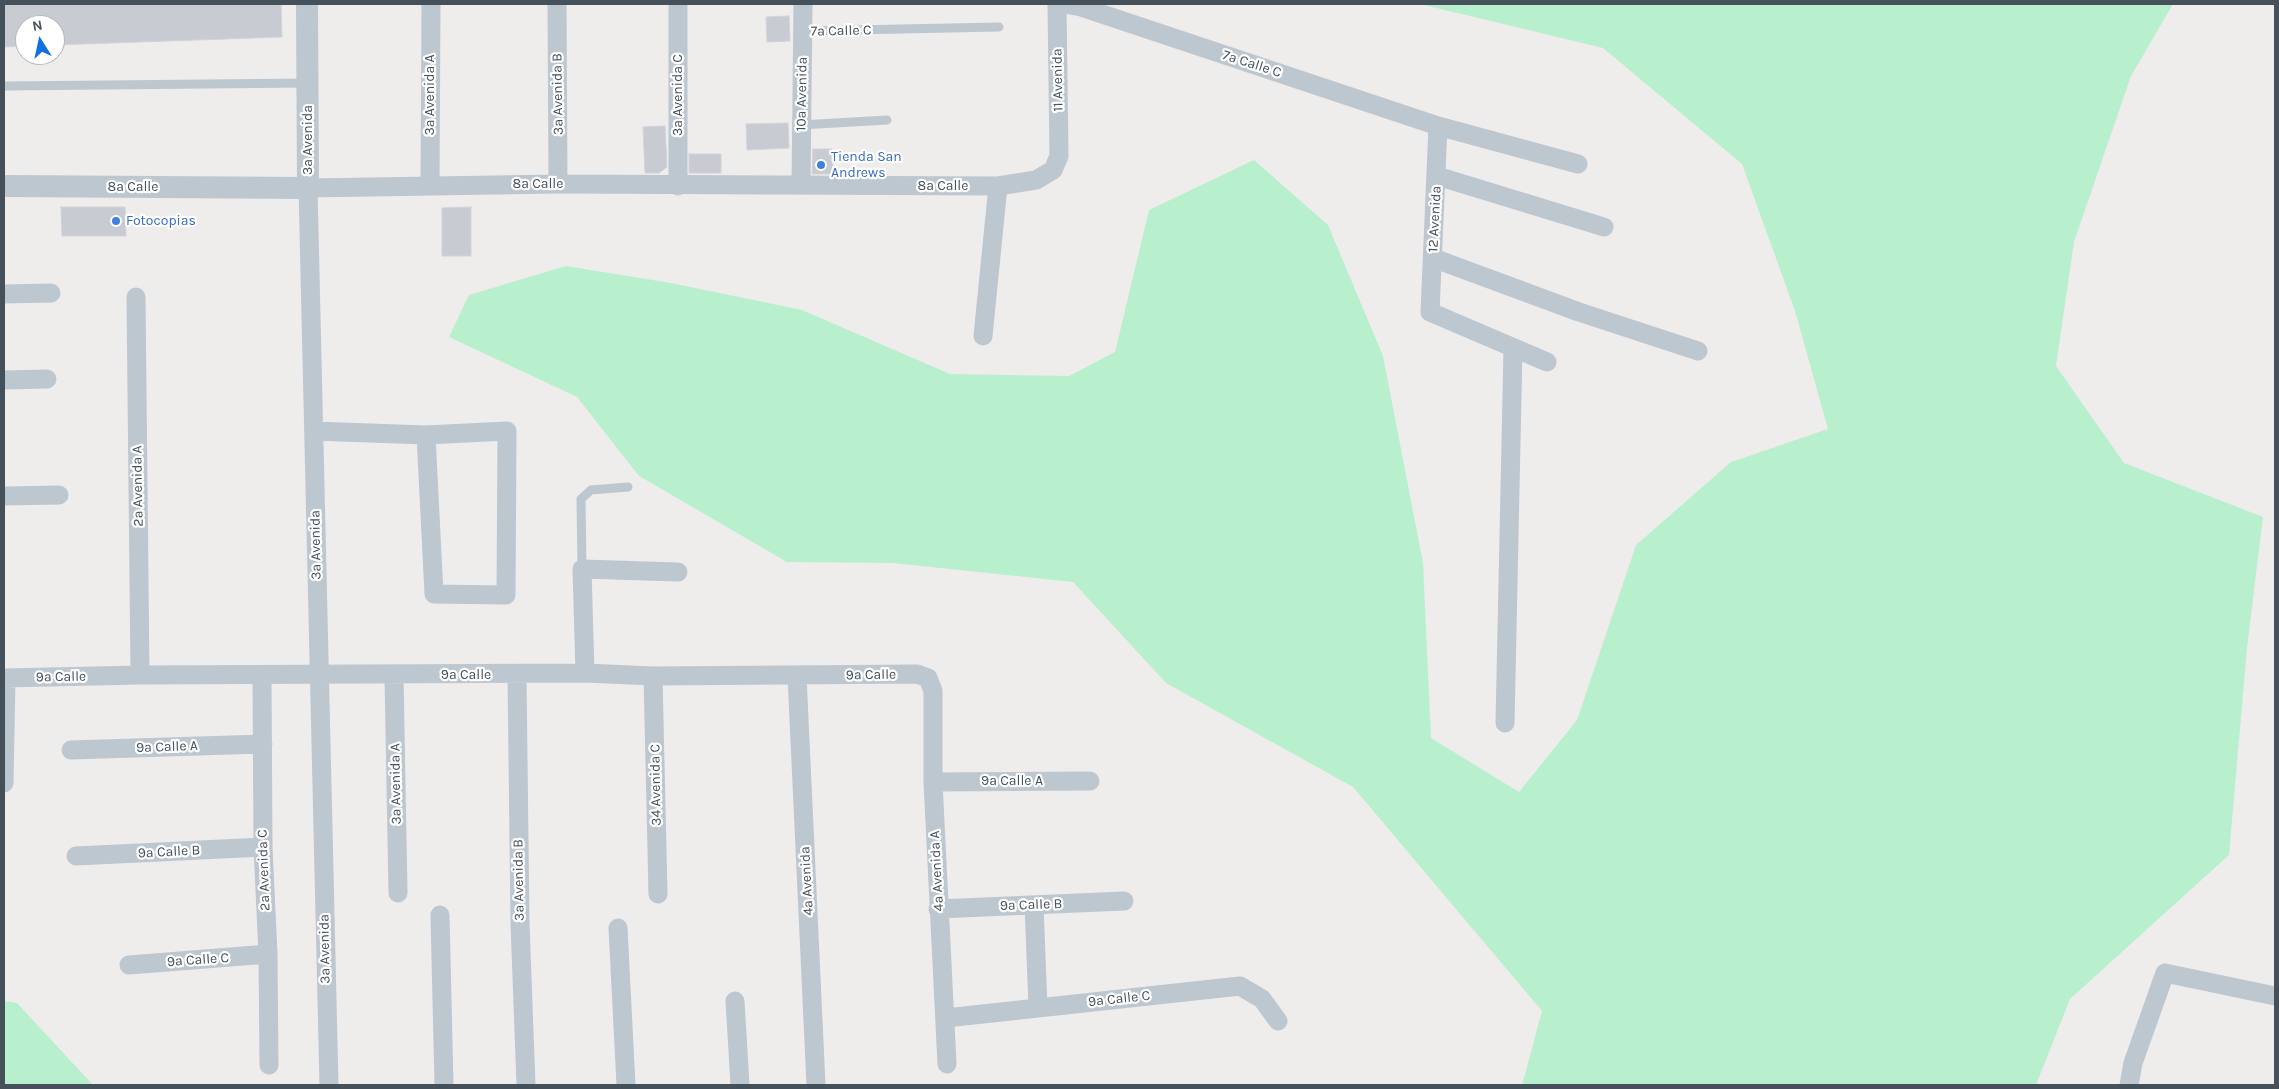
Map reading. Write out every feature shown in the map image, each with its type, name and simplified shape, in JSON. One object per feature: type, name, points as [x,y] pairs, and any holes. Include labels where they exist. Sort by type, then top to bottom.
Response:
[{"type":"street","name":"3a Avenida","points":[[307,4],[308,188],[328,1085]]},
{"type":"street","name":"3a Avenida A","points":[[430,186],[431,4]]},
{"type":"street","name":"3a Avenida B","points":[[557,4],[558,184]]},
{"type":"street","name":"3a Avenida C","points":[[678,4],[678,186]]},
{"type":"street","name":"10a Avenida","points":[[801,185],[804,4]]},
{"type":"street","name":"11 Avenida","points":[[1057,4],[1059,156]]},
{"type":"street","name":"7a Calle C","points":[[1065,4],[1081,7],[1438,126],[1578,164]]},
{"type":"street","name":"12 Avenida","points":[[1438,126],[1430,312],[1513,349]]},
{"type":"street","name":"8a Calle","points":[[4,186],[308,188],[558,184],[998,186],[1036,180],[1053,170],[1059,156]]},
{"type":"street","points":[[1437,176],[1604,227]]},
{"type":"street","points":[[983,336],[998,186]]},
{"type":"street","points":[[1432,258],[1579,312],[1698,351]]},
{"type":"street","points":[[4,294],[51,293]]},
{"type":"street","name":"2a Avenida A","points":[[136,297],[140,675]]},
{"type":"street","points":[[1505,722],[1513,349],[1547,362]]},
{"type":"street","points":[[4,380],[48,379]]},
{"type":"street","points":[[314,432],[426,435],[507,431],[506,595],[434,594],[426,435]]},
{"type":"street","points":[[4,496],[59,494]]},
{"type":"street","points":[[585,674],[582,569],[678,572]]},
{"type":"street","name":"9a Calle","points":[[5,678],[140,675],[394,676],[585,674],[653,676],[917,674],[928,678]]},
{"type":"street","name":"2a Avenida C","points":[[262,675],[263,848],[268,954],[270,1065]]},
{"type":"street","name":"3a Avenida B","points":[[517,675],[520,923],[526,1085]]},
{"type":"street","name":"3a Avenida A","points":[[394,676],[398,893]]},
{"type":"street","name":"34 Avenida C","points":[[653,676],[658,894]]},
{"type":"street","name":"4a Avenida","points":[[797,676],[816,1085]]},
{"type":"street","points":[[4,783],[5,678]]},
{"type":"street","name":"4a Avenida A","points":[[928,678],[933,691],[933,782],[947,1064]]},
{"type":"street","name":"9a Calle A","points":[[71,750],[263,744]]},
{"type":"street","name":"9a Calle A","points":[[933,782],[1090,781]]},
{"type":"street","name":"9a Calle B","points":[[76,856],[263,848]]},
{"type":"street","name":"9a Calle B","points":[[938,908],[1124,901]]},
{"type":"street","points":[[1034,905],[1038,1007]]},
{"type":"street","points":[[440,915],[444,1085]]},
{"type":"street","points":[[618,928],[626,1085]]},
{"type":"street","name":"9a Calle C","points":[[129,965],[268,954]]},
{"type":"street","points":[[2129,1085],[2133,1063],[2165,972],[2275,996]]},
{"type":"street","name":"9a Calle C","points":[[946,1018],[1240,986],[1262,999],[1278,1021]]},
{"type":"street","points":[[735,1001],[740,1085]]},
{"type":"lane","name":"7a Calle C","points":[[803,31],[999,27]]},
{"type":"lane","points":[[4,86],[308,83]]},
{"type":"lane","points":[[801,125],[887,120]]},
{"type":"lane","points":[[582,569],[582,499],[591,490],[628,488]]},
{"type":"green space","points":[[1420,4],[2173,4],[2131,76],[2074,242],[2056,366],[2124,463],[2263,517],[2247,648],[2229,855],[2070,999],[2036,1085],[1522,1085],[1542,1011],[1353,787],[1166,683],[1073,582],[893,563],[787,562],[639,476],[577,397],[449,337],[469,295],[566,266],[671,283],[802,310],[950,374],[1069,376],[1115,352],[1149,210],[1254,160],[1328,225],[1383,356],[1423,563],[1431,738],[1519,792],[1577,720],[1636,545],[1731,462],[1828,429],[1795,311],[1742,164],[1603,48]]},
{"type":"green space","points":[[4,1001],[17,1003],[93,1085],[4,1085]]},
{"type":"building","points":[[4,4],[281,4],[282,37],[65,45],[65,15],[15,15],[15,46],[4,47]]},
{"type":"building","points":[[789,16],[790,41],[767,42],[766,17]]},
{"type":"building","points":[[788,123],[789,148],[747,150],[746,124]]},
{"type":"building","points":[[665,126],[667,167],[659,173],[645,173],[643,127]]},
{"type":"building","name":"Tienda San Andrews","points":[[813,149],[832,149],[833,174],[812,174]]},
{"type":"building","points":[[689,154],[721,154],[721,173],[689,173]]},
{"type":"building","points":[[61,207],[125,207],[126,236],[62,236]]},
{"type":"building","points":[[471,207],[471,256],[442,256],[442,208]]},
{"type":"place","name":"Tienda San Andrews","points":[[821,165]]},
{"type":"place","name":"Fotocopias","points":[[116,221]]}]
